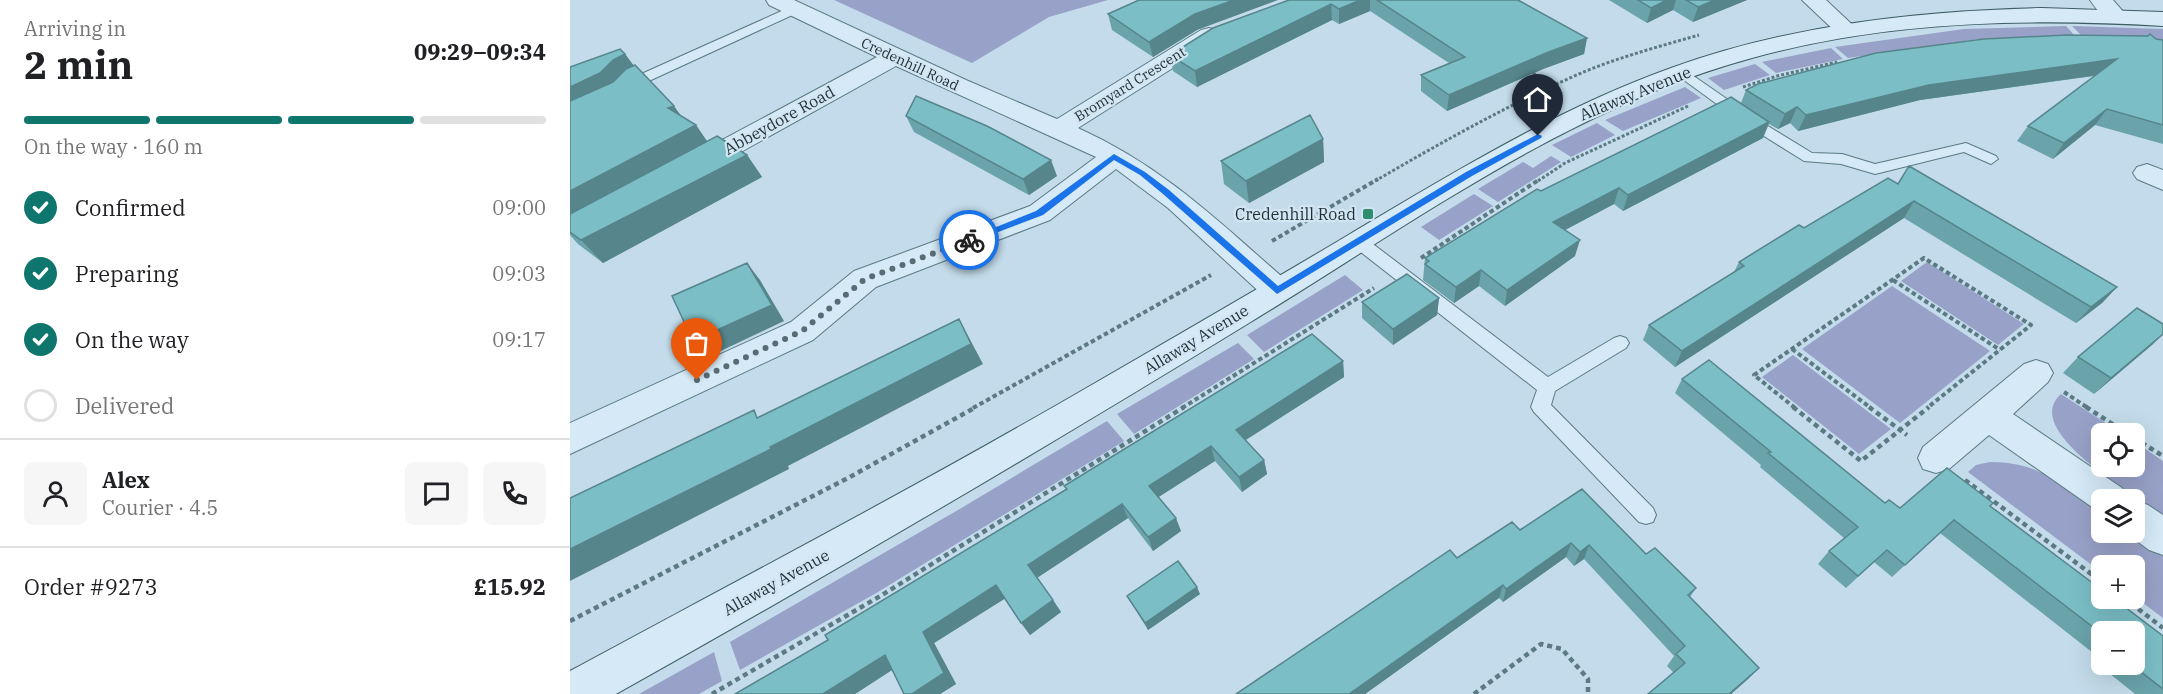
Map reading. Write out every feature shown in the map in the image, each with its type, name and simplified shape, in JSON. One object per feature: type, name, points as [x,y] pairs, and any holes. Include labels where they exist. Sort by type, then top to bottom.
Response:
[{"type":"street","points":[[1813,0],[1847,30]]},
{"type":"street","name":"Credenhill Road","points":[[786,4],[894,57],[1058,129],[1114,157],[1143,174],[1166,192],[1277,290]]},
{"type":"street","name":"Allaway Avenue","points":[[572,694],[994,461],[1469,174],[1587,111],[1682,72],[1739,54],[1847,30],[1904,22],[2109,8],[2163,20]]},
{"type":"street","name":"Bromyard Crescent","points":[[1058,129],[1206,37],[1228,28]]},
{"type":"street","name":"Abbeydore Road","points":[[667,181],[894,57]]},
{"type":"street","points":[[570,439],[802,331],[865,279],[1040,213],[1114,157]]},
{"type":"street","points":[[1936,458],[2036,373]]},
{"type":"street","points":[[1988,415],[2093,489]]},
{"type":"street","points":[[2145,525],[2163,537]]},
{"type":"lane","points":[[621,96],[633,83],[786,4]]},
{"type":"lane","points":[[1682,72],[1746,118],[1809,158],[1842,159],[1875,169],[1966,147],[1991,159]]},
{"type":"lane","points":[[1359,242],[1547,387]]},
{"type":"lane","points":[[1620,343],[1547,387],[1541,407],[1646,515]]},
{"type":"path","points":[[1524,66],[1587,111]]},
{"type":"path","points":[[1924,258],[2031,325],[1861,461],[1754,375],[1792,349],[1924,258]]},
{"type":"path","points":[[2145,445],[2163,456]]},
{"type":"path","points":[[2138,609],[2163,628]]},
{"type":"path","points":[[1474,694],[1541,644],[1562,649],[1588,679],[1588,694]]},
{"type":"shaded area","points":[[834,0],[1108,0],[1049,17],[972,63]]},
{"type":"shaded area","points":[[2066,26],[2076,37],[1978,39],[1848,58],[1835,47],[1964,29]]},
{"type":"shaded area","points":[[2072,26],[2163,29],[2163,40],[2082,36]]},
{"type":"shaded area","points":[[1831,48],[1843,59],[1776,73],[1762,62]]},
{"type":"shaded area","points":[[1755,64],[1770,75],[1724,90],[1708,78]]},
{"type":"shaded area","points":[[1685,87],[1701,98],[1623,131],[1605,120]]},
{"type":"shaded area","points":[[1597,123],[1615,135],[1571,157],[1552,145]]},
{"type":"shaded area","points":[[1551,156],[1561,162],[1498,202],[1478,189],[1523,162],[1533,168]]},
{"type":"shaded area","points":[[1474,194],[1493,206],[1439,240],[1421,227]]},
{"type":"shaded area","points":[[1927,262],[2024,324],[1998,345],[1901,281]]},
{"type":"shaded area","points":[[1345,275],[1363,290],[1264,352],[1247,335]]},
{"type":"shaded area","points":[[1892,286],[1990,351],[1900,423],[1802,349]]},
{"type":"shaded area","points":[[1238,343],[1254,359],[1134,434],[1117,414]]},
{"type":"shaded area","points":[[1793,355],[1891,429],[1859,454],[1762,377]]},
{"type":"shaded area","points":[[2061,394],[2106,423],[2091,423],[2091,465],[2068,444],[2056,426],[2052,409]]},
{"type":"shaded area","points":[[1107,421],[1124,441],[878,592],[740,670],[730,642]]},
{"type":"shaded area","points":[[2145,449],[2163,461],[2163,514],[2145,502],[2145,489],[2125,489],[2109,478],[2145,477]]},
{"type":"shaded area","points":[[1990,462],[2008,463],[2023,466],[2050,477],[2091,505],[2091,543],[2144,543],[2163,556],[2163,618],[2145,604],[2145,555],[2091,555],[2091,564],[1968,472],[1976,465]]},
{"type":"shaded area","points":[[714,652],[722,681],[699,694],[639,694]]},
{"type":"building","points":[[1139,0],[1234,0],[1195,14],[1149,42],[1108,14]]},
{"type":"building","points":[[1289,0],[1360,0],[1339,9],[1331,4],[1195,71],[1170,55],[1213,28]]},
{"type":"building","points":[[1377,0],[1518,0],[1587,38],[1449,95],[1421,75],[1465,57]]},
{"type":"building","points":[[1638,0],[1667,0],[1651,8]]},
{"type":"building","points":[[1686,0],[1715,0],[1698,7]]},
{"type":"building","points":[[2150,34],[2156,39],[2163,40],[2163,125],[2107,109],[2064,143],[2028,126],[2117,59],[1929,85],[1806,115],[1797,107],[1785,114],[1746,90],[1758,84],[1876,53],[1984,39],[2066,35],[2148,36]]},
{"type":"building","points":[[620,49],[625,54],[613,60],[600,73],[570,87],[570,67]]},
{"type":"building","points":[[635,65],[674,106],[668,108],[696,125],[570,191],[570,101],[613,82],[626,69]]},
{"type":"building","points":[[916,96],[987,126],[1051,160],[1023,179],[906,116]]},
{"type":"building","points":[[1731,97],[1769,122],[1628,195],[1619,188],[1553,222],[1580,240],[1507,290],[1481,270],[1456,287],[1425,264],[1429,261],[1425,258],[1537,189],[1541,191]]},
{"type":"building","points":[[1310,115],[1323,139],[1246,181],[1221,161]]},
{"type":"building","points":[[717,136],[747,155],[581,240],[570,232],[570,214]]},
{"type":"building","points":[[1909,166],[2117,287],[2091,307],[1914,201],[1682,351],[1649,325],[1744,266],[1739,262],[1799,225],[1804,228],[1888,178],[1898,184]]},
{"type":"building","points":[[747,263],[772,305],[693,341],[672,296]]},
{"type":"building","points":[[1407,274],[1439,298],[1393,329],[1362,302]]},
{"type":"building","points":[[2137,308],[2163,324],[2163,334],[2111,378],[2078,357]]},
{"type":"building","points":[[959,319],[971,344],[770,447],[771,449],[570,549],[570,498],[754,410],[757,418]]},
{"type":"building","points":[[1312,334],[1343,361],[1236,430],[1264,460],[1239,477],[1211,446],[1149,486],[1176,518],[1148,537],[1122,504],[1028,565],[1053,600],[1021,623],[996,585],[923,632],[944,673],[912,694],[904,694],[885,655],[823,694],[735,694],[828,640],[825,635],[1067,489],[1064,486]]},
{"type":"building","points":[[1709,360],[1885,503],[1889,500],[1900,508],[1947,468],[1993,503],[1990,506],[2091,582],[2091,609],[2127,609],[2143,621],[2091,621],[2091,626],[1954,520],[1905,565],[1887,550],[1858,576],[1829,551],[1858,527],[1682,379]]},
{"type":"building","points":[[1582,489],[1646,554],[1655,548],[1696,588],[1688,595],[1759,668],[1729,694],[1648,694],[1685,663],[1676,654],[1685,646],[1589,545],[1580,552],[1571,543],[1506,589],[1503,585],[1349,694],[1236,694],[1450,550],[1457,558],[1512,522],[1520,530]]},
{"type":"building","points":[[1178,561],[1197,587],[1145,623],[1127,596]]},
{"type":"building","points":[[2145,622],[2163,636],[2163,689],[2145,675]]},
{"type":"way so far","points":[[697,380],[802,331],[865,279],[969,240]]},
{"type":"place","name":"Credenhill Road","points":[[1368,214]]},
{"type":"route","points":[[969,240],[1040,213],[1114,157],[1143,174],[1166,192],[1277,290],[1469,174],[1538,136]]}]
